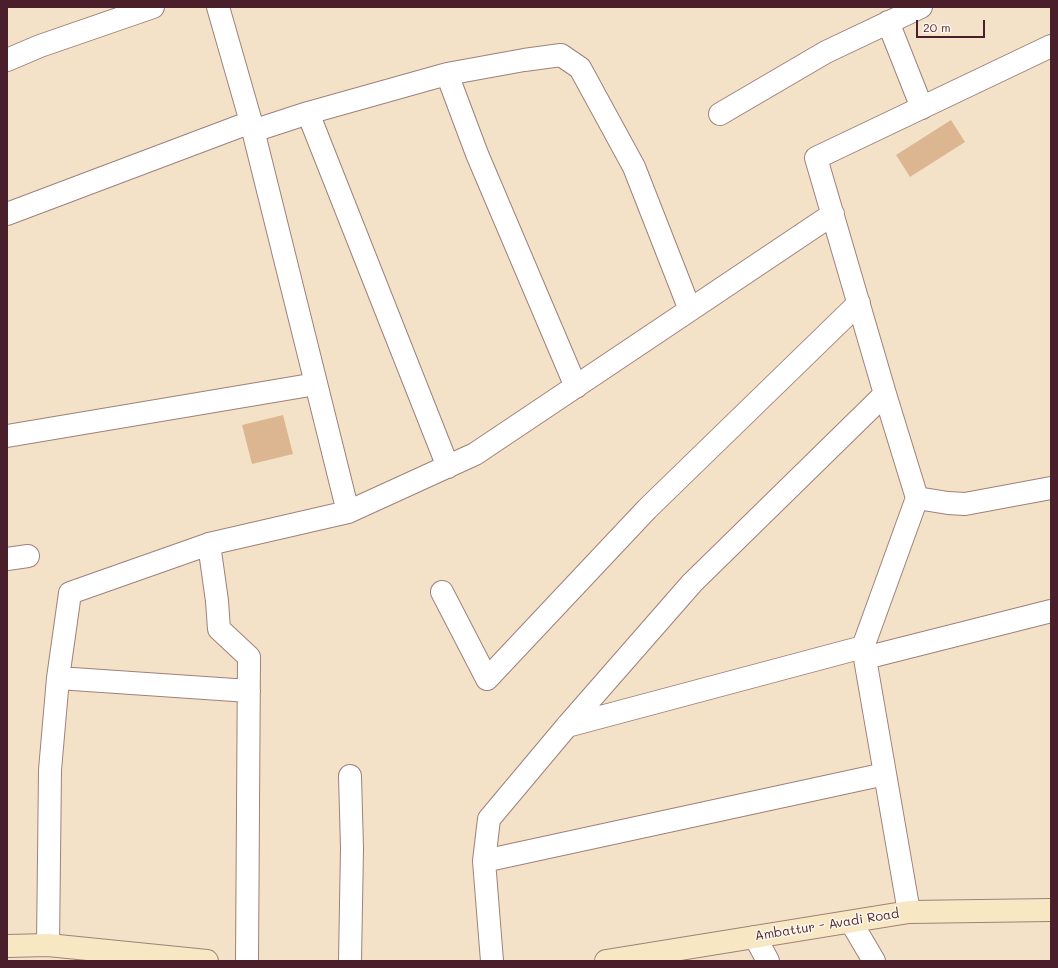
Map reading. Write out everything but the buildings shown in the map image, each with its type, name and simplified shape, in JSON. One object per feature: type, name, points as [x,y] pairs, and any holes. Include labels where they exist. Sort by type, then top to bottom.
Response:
[{"type":"street","points":[[7,60],[40,46],[153,7]]},
{"type":"street","points":[[218,7],[252,126],[348,512]]},
{"type":"street","points":[[720,114],[826,52],[921,7]]},
{"type":"street","points":[[888,22],[922,108]]},
{"type":"street","points":[[909,912],[864,652],[918,498],[885,394],[816,158],[1051,46]]},
{"type":"street","points":[[7,214],[252,126],[308,113],[447,74],[561,55],[580,68],[634,167],[690,310]]},
{"type":"street","points":[[447,74],[477,154],[576,387]]},
{"type":"street","points":[[308,113],[448,467]]},
{"type":"street","points":[[48,946],[50,770],[58,678],[70,593],[209,544],[348,512],[475,454],[833,214]]},
{"type":"street","points":[[442,592],[487,679],[647,509],[859,304]]},
{"type":"street","points":[[7,436],[316,384]]},
{"type":"street","points":[[492,961],[484,861],[489,819],[567,726],[692,583],[885,394]]},
{"type":"street","points":[[918,498],[965,504],[1051,488]]},
{"type":"street","points":[[209,544],[217,601],[219,629],[249,657],[247,961]]},
{"type":"street","points":[[567,726],[864,652],[1051,611]]},
{"type":"street","points":[[58,678],[249,690]]},
{"type":"street","points":[[484,861],[885,774]]},
{"type":"street","points":[[350,776],[352,848],[350,961]]},
{"type":"street","name":"Ambattur - Avadi Road","points":[[606,961],[909,912],[1051,910]]},
{"type":"street","points":[[851,922],[874,961]]},
{"type":"street","points":[[755,937],[768,961]]},
{"type":"street","points":[[7,946],[48,946],[207,961]]}]
